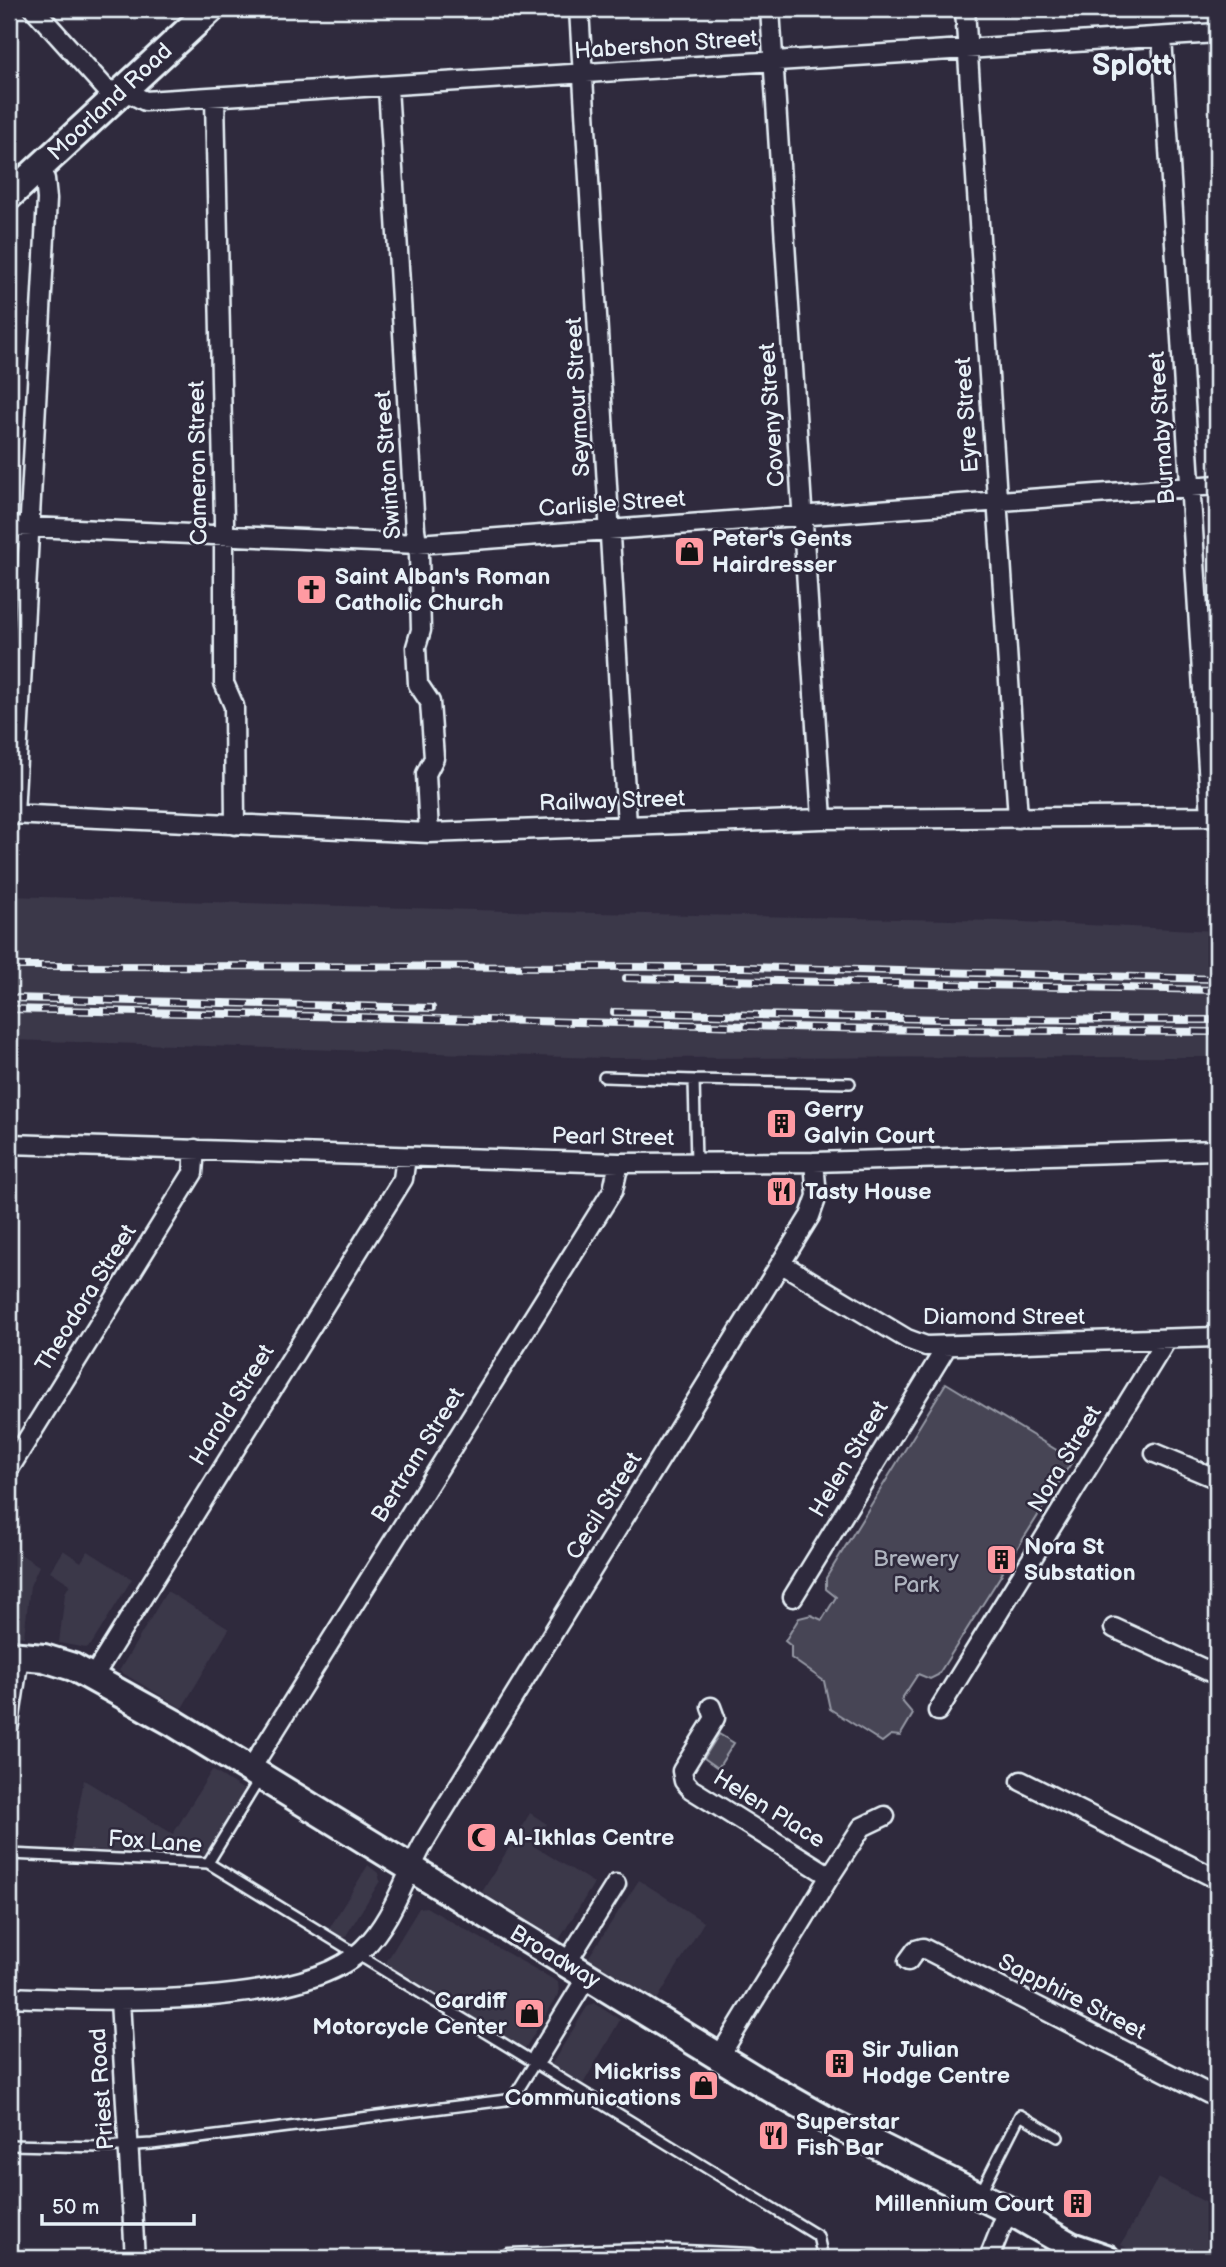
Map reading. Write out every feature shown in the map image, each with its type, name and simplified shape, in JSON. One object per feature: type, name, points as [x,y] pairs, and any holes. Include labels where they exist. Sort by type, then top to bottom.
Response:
[{"type":"main road","name":"Moorland Road","points":[[9,195],[211,9]]},
{"type":"main road","name":"Broadway","points":[[14,1656],[56,1661],[93,1677],[830,2122],[1008,2210],[1071,2246],[1106,2258]]},
{"type":"street","name":"Habershon Street","points":[[34,9],[106,89],[145,101],[1217,33]]},
{"type":"street","name":"Seymour Street","points":[[579,9],[627,825]]},
{"type":"street","name":"Coveny Street","points":[[770,9],[822,819]]},
{"type":"street","name":"Eyre Street","points":[[965,9],[1018,818]]},
{"type":"street","name":"Burnaby Street","points":[[1162,37],[1214,816]]},
{"type":"street","name":"Swinton Street","points":[[388,87],[418,544],[421,630],[415,647],[418,684],[430,702],[435,758],[426,774],[429,833]]},
{"type":"street","name":"Cameron Street","points":[[215,98],[224,536],[224,683],[234,706],[235,825]]},
{"type":"street","points":[[11,814],[30,527],[47,199],[45,179],[38,168]]},
{"type":"street","name":"Carlisle Street","points":[[9,526],[418,544],[1217,485]]},
{"type":"street","name":"Railway Street","points":[[11,814],[429,833],[822,819],[1214,816]]},
{"type":"street","name":"Pearl Street","points":[[9,1144],[619,1163],[814,1162],[1217,1150]]},
{"type":"street","name":"Theodora Street","points":[[9,1469],[193,1173],[195,1149]]},
{"type":"street","name":"Harold Street","points":[[93,1677],[403,1179],[406,1157]]},
{"type":"street","name":"Cecil Street","points":[[357,1955],[370,1941],[406,1883],[429,1834],[782,1264],[814,1208],[817,1196],[814,1162]]},
{"type":"street","name":"Bertram Street","points":[[256,1773],[613,1190],[619,1163]]},
{"type":"street","name":"Diamond Street","points":[[782,1264],[917,1344],[947,1346],[1217,1337]]},
{"type":"street","name":"Nora Street","points":[[938,1711],[1167,1339]]},
{"type":"street","name":"Helen Street","points":[[793,1597],[947,1346]]},
{"type":"street","points":[[1155,1453],[1217,1479]]},
{"type":"street","points":[[1114,1628],[1217,1675]]},
{"type":"street","points":[[9,1724],[14,1656]]},
{"type":"street","name":"Helen Place","points":[[711,1707],[715,1718],[682,1771],[684,1781],[691,1789],[830,1876]]},
{"type":"street","points":[[1021,1781],[1217,1879]]},
{"type":"street","name":"Helen Place","points":[[719,2057],[862,1827],[885,1816]]},
{"type":"street","points":[[536,2060],[616,1884]]},
{"type":"street","name":"Sapphire Street","points":[[908,1961],[916,1950],[923,1948],[1217,2098]]},
{"type":"street","points":[[9,1997],[120,2001],[248,1992],[311,1976],[357,1955]]},
{"type":"street","name":"Priest Road","points":[[120,2001],[131,2145],[135,2258]]},
{"type":"street","points":[[989,2258],[1008,2210]]},
{"type":"street","points":[[509,2258],[639,2253],[751,2258]]},
{"type":"lane","points":[[604,1077],[850,1083]]},
{"type":"lane","points":[[694,1080],[696,1162]]},
{"type":"lane","points":[[208,1863],[256,1773]]},
{"type":"lane","name":"Fox Lane","points":[[9,1854],[208,1863],[357,1955],[536,2060],[818,2236],[823,2258]]},
{"type":"lane","points":[[9,2144],[131,2145],[506,2100],[513,2098],[536,2060]]},
{"type":"lane","points":[[979,2196],[1020,2115],[1058,2137]]},
{"type":"shaded area","points":[[9,896],[547,912],[1001,921],[1217,931],[1217,1057],[602,1058],[9,1040]]},
{"type":"shaded area","points":[[9,1547],[39,1566],[30,1586],[24,1637],[9,1635]]},
{"type":"shaded area","points":[[63,1550],[81,1562],[88,1551],[132,1579],[91,1645],[86,1648],[59,1643],[65,1593],[70,1584],[50,1571]]},
{"type":"shaded area","points":[[167,1591],[229,1629],[182,1708],[119,1671]]},
{"type":"shaded area","points":[[212,1770],[244,1790],[205,1855],[182,1840],[174,1853],[71,1849],[84,1780],[173,1834]]},
{"type":"shaded area","points":[[530,1813],[547,1824],[532,1845],[594,1883],[559,1940],[482,1892]]},
{"type":"shaded area","points":[[368,1865],[378,1873],[380,1881],[344,1939],[329,1929]]},
{"type":"shaded area","points":[[639,1880],[704,1922],[657,2000],[588,1958]]},
{"type":"shaded area","points":[[426,1907],[558,1982],[559,1994],[524,2050],[385,1964],[419,1908]]},
{"type":"shaded area","points":[[594,2003],[620,2020],[583,2084],[551,2065],[587,2007]]},
{"type":"shaded area","points":[[1158,2178],[1217,2208],[1217,2258],[1146,2258],[1121,2245]]},
{"type":"green space","name":"Brewery Park","points":[[946,1383],[1073,1460],[1015,1552],[1002,1544],[990,1563],[1003,1572],[938,1675],[930,1679],[918,1674],[901,1700],[913,1714],[900,1736],[891,1735],[882,1742],[830,1709],[824,1681],[791,1658],[791,1646],[785,1641],[799,1618],[811,1615],[822,1620],[836,1597],[826,1589],[826,1578]]},
{"type":"green space","points":[[719,1734],[734,1743],[718,1768],[704,1758]]},
{"type":"railway","points":[[9,966],[745,967],[1217,979]]},
{"type":"railway","points":[[626,978],[1217,990]]},
{"type":"railway","points":[[9,998],[432,1008]]},
{"type":"railway","points":[[9,1009],[921,1030],[1217,1032]]},
{"type":"railway","points":[[614,1012],[943,1019],[1217,1020]]},
{"type":"place","name":"Peter's Gents Hairdresser","points":[[689,552]]},
{"type":"place","name":"Saint Alban's Roman Catholic Church","points":[[312,590]]},
{"type":"place","name":"Gerry Galvin Court","points":[[781,1123]]},
{"type":"place","name":"Tasty House","points":[[782,1192]]},
{"type":"place","name":"Nora St Substation","points":[[1001,1560]]},
{"type":"place","name":"Al-Ikhlas Centre","points":[[481,1838]]},
{"type":"place","name":"Cardiff Motorcycle Center","points":[[530,2014]]},
{"type":"place","name":"Sir Julian Hodge Centre","points":[[839,2063]]},
{"type":"place","name":"Mickriss Communications","points":[[704,2085]]},
{"type":"place","name":"Superstar Fish Bar","points":[[773,2135]]},
{"type":"place","name":"Millennium Court","points":[[1077,2204]]},
{"type":"district","name":"Splott","points":[[1132,66]]}]
